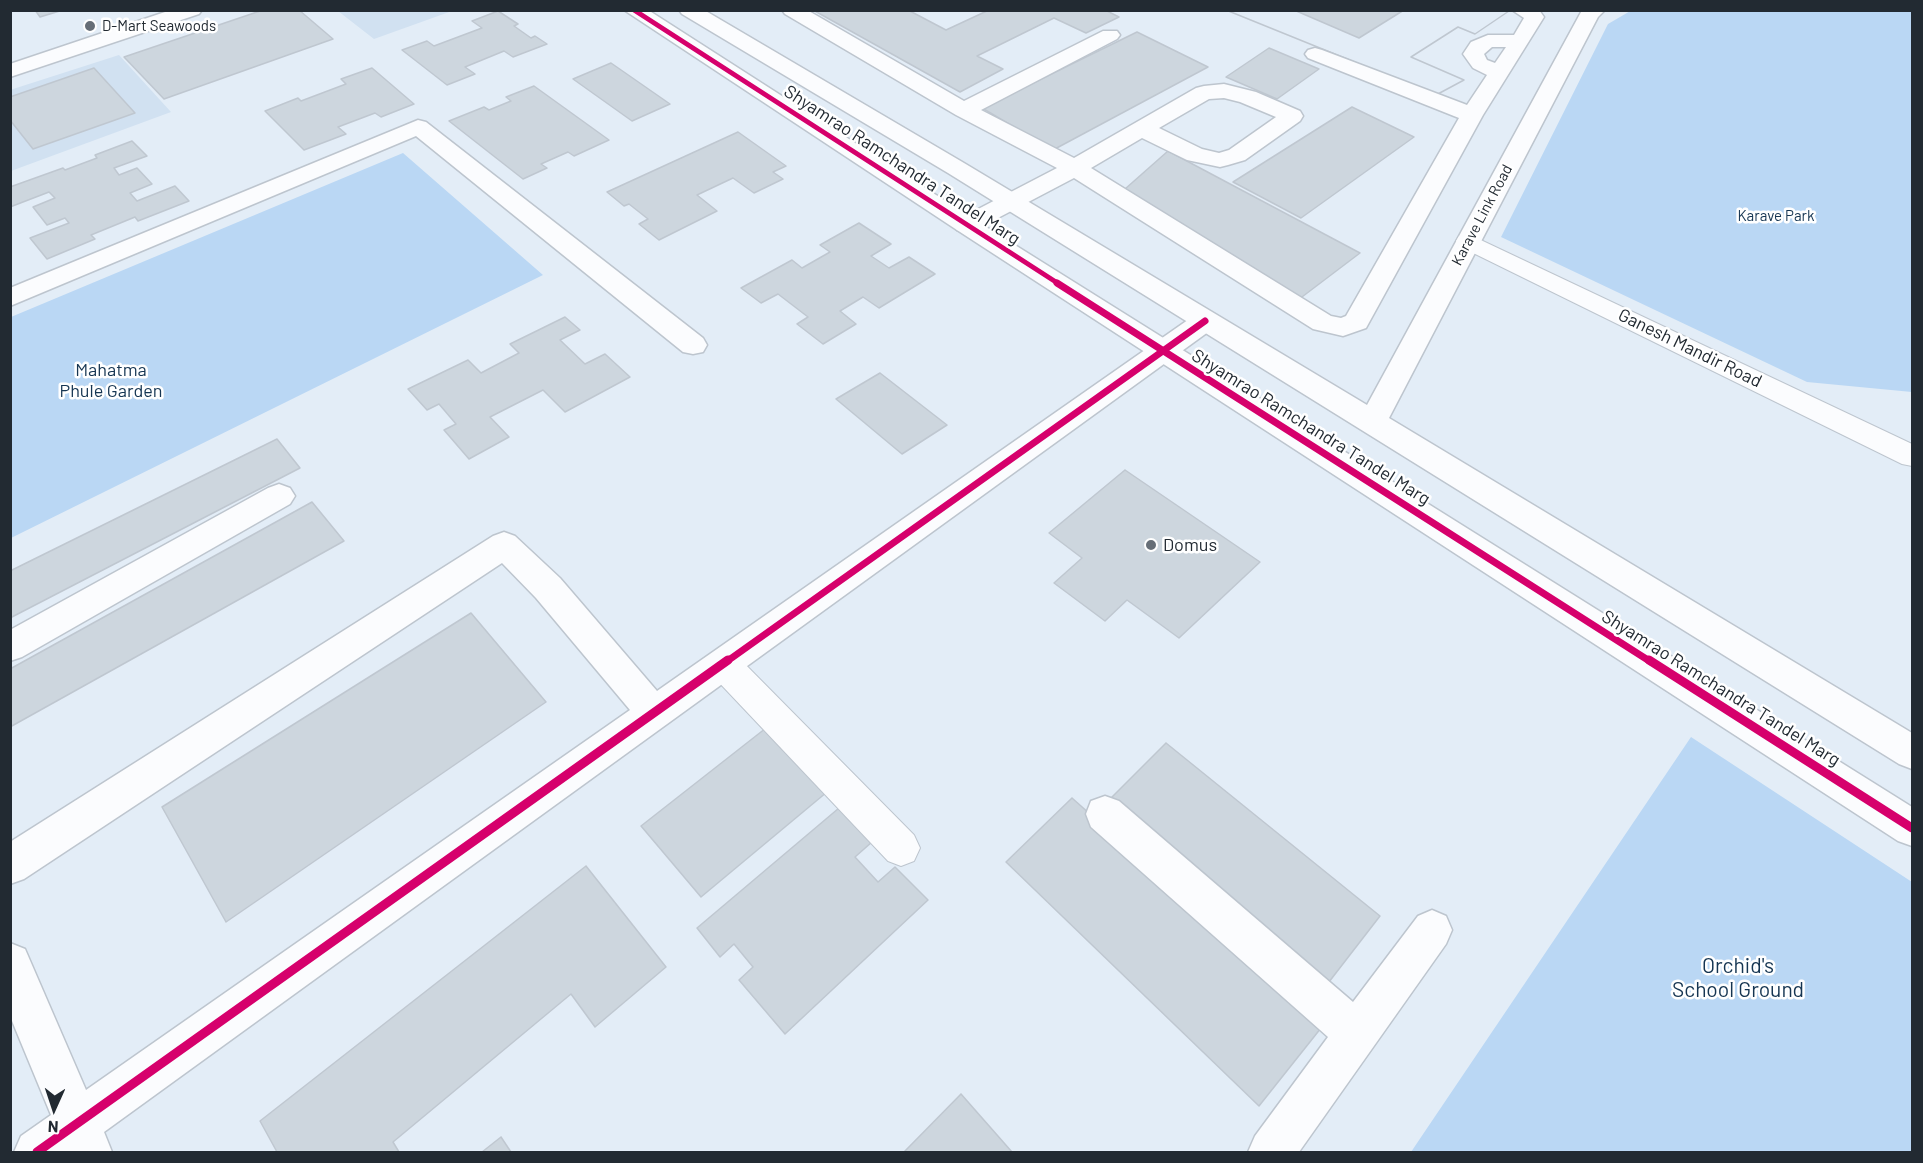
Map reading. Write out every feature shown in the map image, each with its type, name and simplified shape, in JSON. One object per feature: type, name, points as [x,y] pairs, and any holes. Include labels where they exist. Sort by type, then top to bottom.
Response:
[{"type":"street","points":[[10,52],[138,10]]},
{"type":"street","points":[[10,71],[192,10]]},
{"type":"street","name":"Shyamrao Ramchandra Tandel Marg","points":[[634,10],[966,225],[1912,828]]},
{"type":"street","name":"Shyamrao Ramchandra Tandel Marg","points":[[689,10],[1010,201],[1912,752]]},
{"type":"street","points":[[792,10],[964,110],[1075,168],[1323,323],[1343,327],[1356,322],[1472,115],[1534,17],[1522,10]]},
{"type":"street","name":"Karave Link Road","points":[[1372,422],[1590,14],[1595,10]]},
{"type":"street","points":[[964,110],[1110,35]]},
{"type":"street","points":[[1499,73],[1480,64],[1473,54],[1478,46],[1488,41],[1520,41]]},
{"type":"street","points":[[1315,54],[1472,115]]},
{"type":"street","points":[[966,225],[1075,168],[1142,129],[1204,93],[1224,91],[1292,116],[1237,155],[1220,160],[1195,155],[1142,129]]},
{"type":"street","points":[[10,298],[418,127],[693,345]]},
{"type":"street","points":[[37,1152],[83,1138],[654,713],[1205,321]]},
{"type":"street","points":[[10,647],[279,496]]},
{"type":"street","points":[[10,865],[504,545],[548,588],[654,713]]},
{"type":"street","points":[[1105,814],[1357,1034]]},
{"type":"street","points":[[1270,1152],[1432,930]]},
{"type":"street","points":[[10,963],[83,1138]]},
{"type":"lane","name":"Ganesh Mandir Road","points":[[1468,241],[1912,456]]},
{"type":"lane","points":[[723,664],[902,848]]},
{"type":"shaded area","points":[[338,11],[452,11],[374,39]]},
{"type":"shaded area","points":[[119,55],[171,112],[11,171],[10,90]]},
{"type":"green space","name":"Karave Park","points":[[1632,10],[1912,11],[1912,392],[1807,382],[1501,237],[1608,24]]},
{"type":"green space","name":"Mahatma Phule Garden","points":[[403,153],[543,275],[11,538],[11,317]]},
{"type":"green space","name":"Orchid's School Ground","points":[[1691,737],[1912,882],[1912,1152],[1411,1152]]},
{"type":"building","points":[[35,10],[63,10],[40,17]]},
{"type":"building","points":[[263,10],[299,10],[333,39],[164,99],[124,57]]},
{"type":"building","points":[[813,10],[908,10],[946,30],[989,10],[1105,10],[1119,17],[1086,33],[1054,18],[977,56],[1003,69],[960,92]]},
{"type":"building","points":[[1226,10],[1294,10],[1359,38],[1404,10],[1509,11],[1475,34],[1458,27],[1411,57],[1464,80],[1436,95]]},
{"type":"building","points":[[1226,10],[1509,11],[1475,34],[1458,27],[1411,57],[1464,80],[1436,95]]},
{"type":"building","points":[[498,11],[518,24],[514,26],[531,38],[535,36],[547,44],[513,57],[504,51],[465,67],[475,74],[447,85],[402,50],[427,41],[434,46],[482,28],[472,21]]},
{"type":"building","points":[[1137,32],[1208,67],[1053,150],[982,108]]},
{"type":"building","points":[[1269,48],[1319,69],[1277,99],[1226,77]]},
{"type":"building","points":[[611,63],[670,104],[632,121],[573,79]]},
{"type":"building","points":[[94,68],[135,113],[33,149],[10,120],[10,97]]},
{"type":"building","points":[[372,68],[414,104],[381,117],[375,113],[338,127],[346,134],[304,150],[265,111],[298,98],[301,101],[346,84],[341,79]]},
{"type":"building","points":[[534,86],[609,140],[574,156],[568,152],[541,164],[547,168],[523,179],[449,121],[484,107],[489,110],[511,101],[506,97]]},
{"type":"building","points":[[1352,107],[1414,137],[1301,218],[1233,182]]},
{"type":"building","points":[[738,132],[786,166],[773,172],[783,179],[754,193],[733,178],[697,195],[717,211],[659,240],[639,224],[648,219],[629,204],[624,206],[607,192]]},
{"type":"building","points":[[132,141],[147,156],[114,168],[119,175],[137,168],[152,184],[130,193],[137,201],[175,186],[189,201],[138,221],[135,217],[91,235],[95,239],[47,259],[30,238],[69,223],[65,218],[47,225],[33,207],[55,198],[49,192],[10,207],[10,187],[97,158],[95,155]]},
{"type":"building","points":[[1168,151],[1360,253],[1294,303],[1125,189]]},
{"type":"building","points":[[859,223],[891,244],[871,256],[889,268],[909,257],[935,274],[879,308],[863,297],[840,311],[856,324],[823,344],[797,324],[808,317],[778,294],[761,303],[741,288],[792,260],[802,268],[830,252],[820,245]]},
{"type":"building","points":[[565,317],[580,330],[560,340],[585,364],[605,354],[630,377],[565,412],[543,390],[490,417],[509,437],[469,459],[444,430],[456,424],[439,404],[427,410],[408,389],[468,360],[481,373],[519,353],[510,344]]},
{"type":"building","points":[[880,373],[947,425],[902,454],[836,399]]},
{"type":"building","points":[[277,439],[300,468],[10,618],[10,571]]},
{"type":"building","name":"Domus","points":[[1125,470],[1260,562],[1179,638],[1127,600],[1105,621],[1054,583],[1082,558],[1049,533]]},
{"type":"building","points":[[312,502],[344,541],[10,727],[10,669]]},
{"type":"building","points":[[471,613],[546,702],[226,922],[162,807]]},
{"type":"building","points":[[766,728],[827,792],[701,897],[641,826]]},
{"type":"building","points":[[1166,743],[1380,916],[1322,991],[1106,803]]},
{"type":"building","points":[[1072,798],[1325,1023],[1259,1106],[1006,862]]},
{"type":"building","points":[[839,808],[872,842],[855,857],[878,882],[895,867],[928,900],[785,1034],[739,980],[753,967],[734,944],[720,957],[697,928]]},
{"type":"building","points":[[586,866],[666,967],[595,1027],[571,994],[393,1142],[399,1152],[277,1152],[260,1121]]},
{"type":"building","points":[[961,1094],[1012,1152],[904,1152]]},
{"type":"building","points":[[501,1137],[511,1152],[482,1152]]},
{"type":"cycle path","points":[[634,10],[966,225],[1912,828]]},
{"type":"cycle path","points":[[37,1152],[1205,321]]},
{"type":"place","name":"D-Mart Seawoods","points":[[90,26]]},
{"type":"place","name":"Domus","points":[[1151,545]]}]
